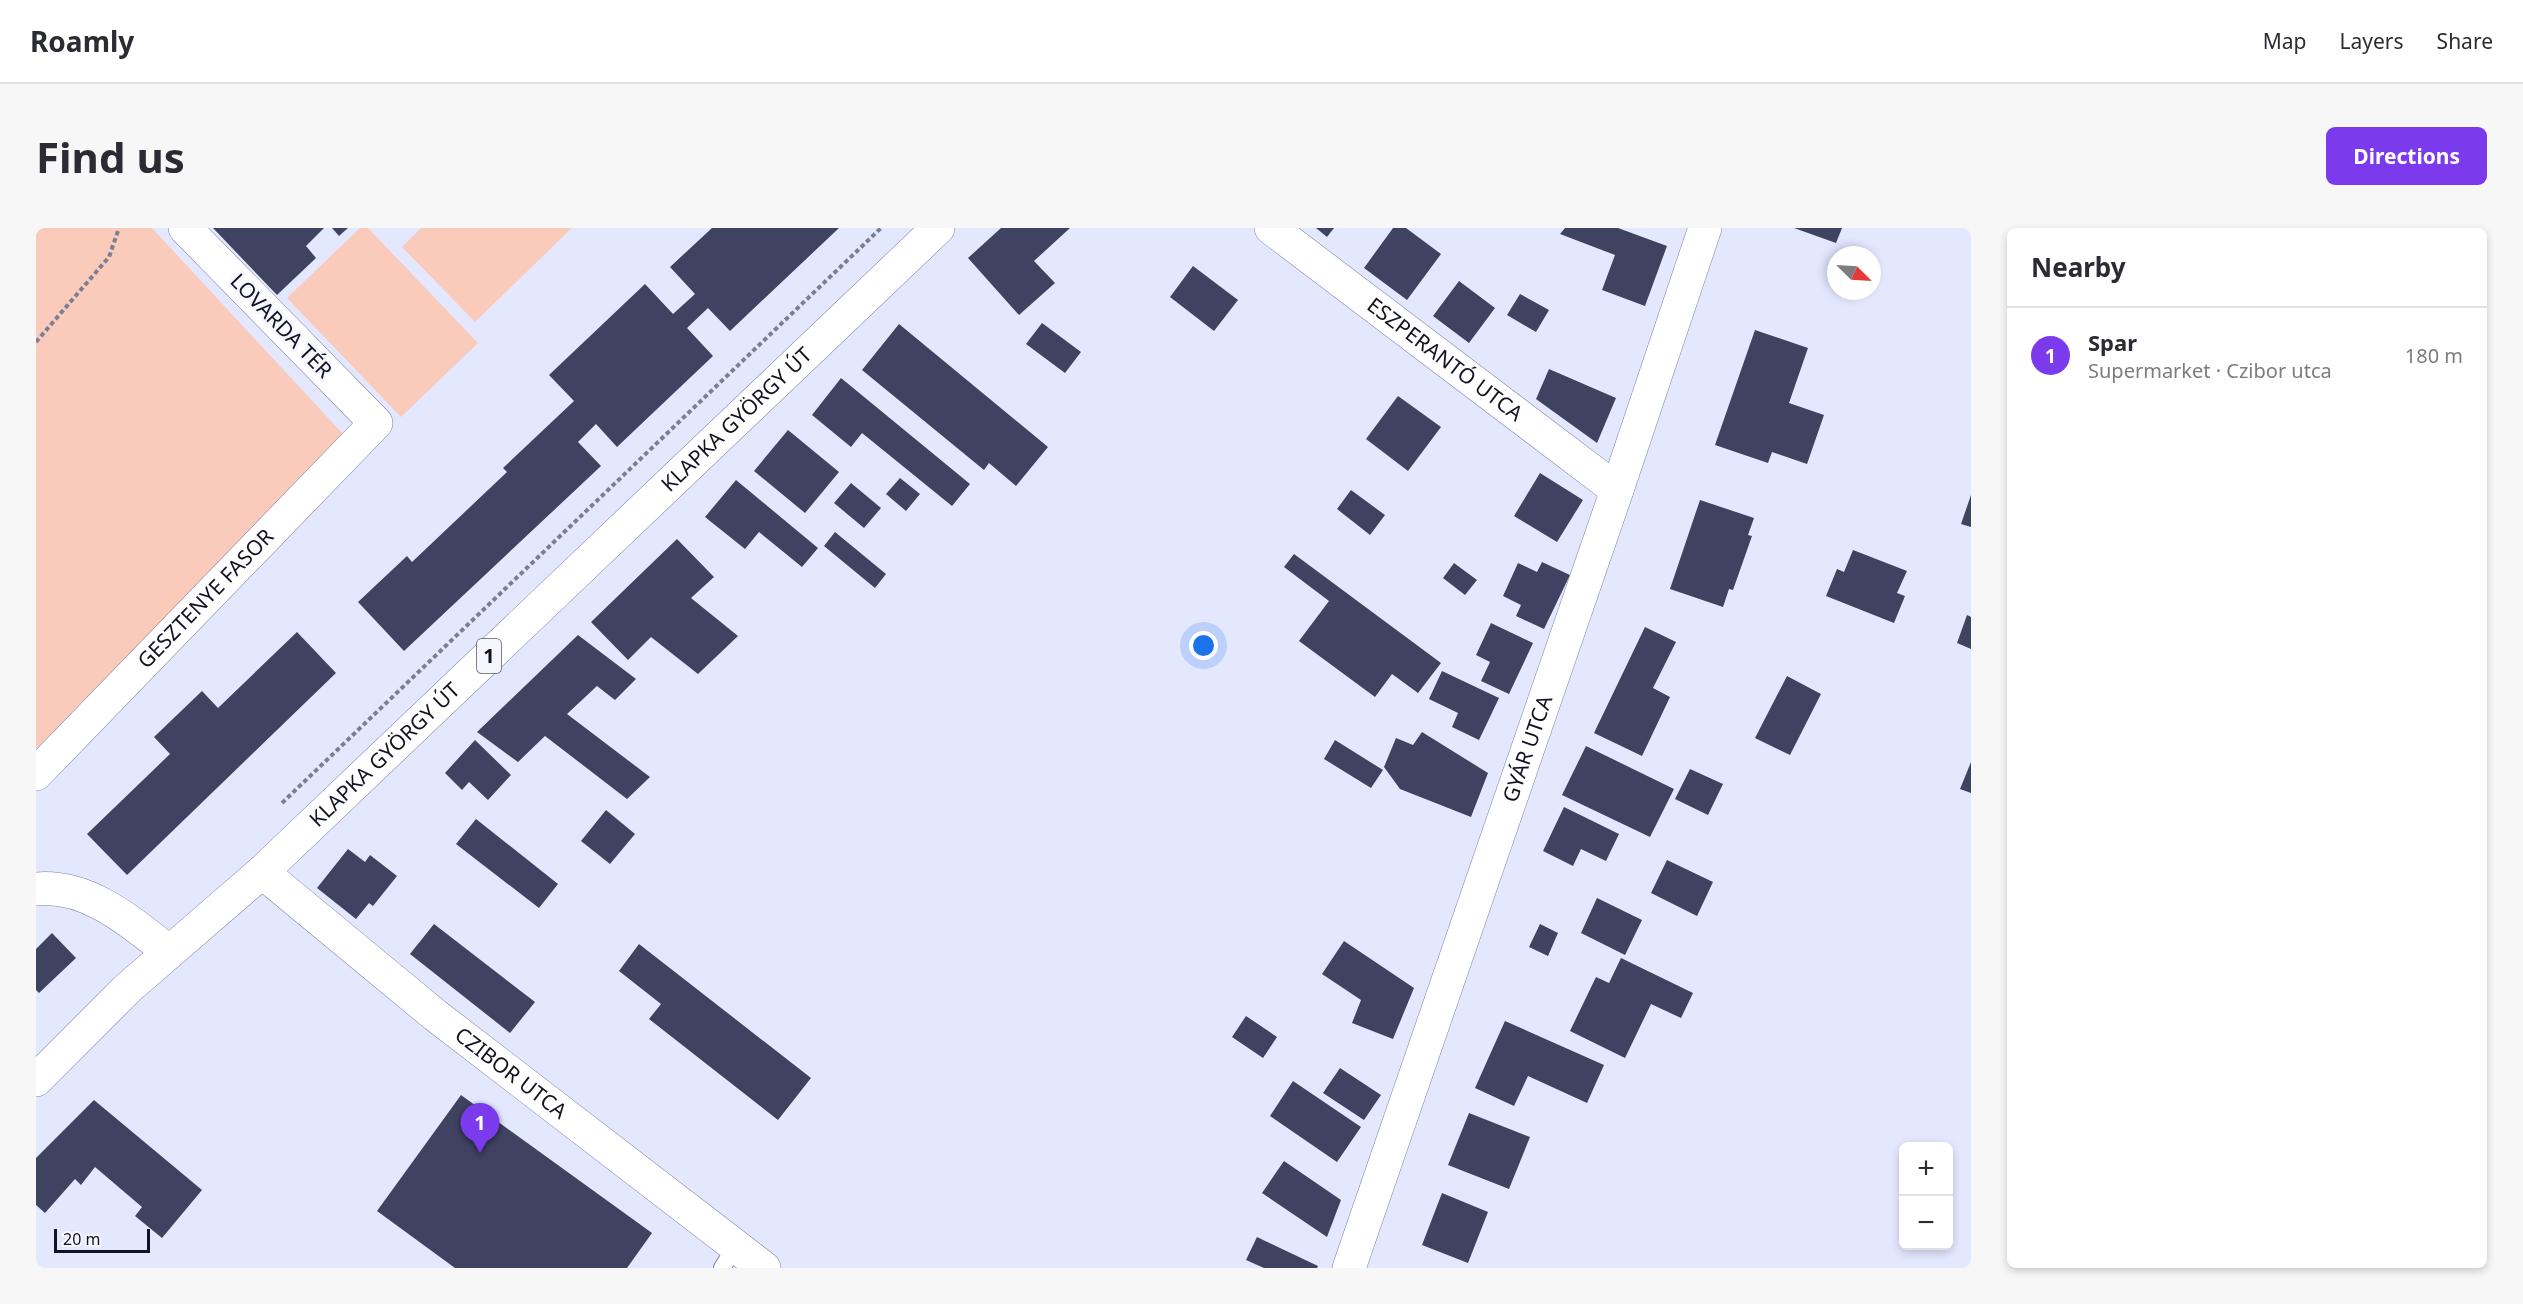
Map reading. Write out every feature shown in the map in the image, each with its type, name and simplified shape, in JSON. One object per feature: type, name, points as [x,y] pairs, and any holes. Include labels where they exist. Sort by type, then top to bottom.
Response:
[{"type":"street","name":"LOVARDA TÉR","points":[[185,228],[376,423]]},
{"type":"street","name":"KLAPKA GYÖRGY ÚT","points":[[36,1080],[128,988],[262,872],[938,228]]},
{"type":"street","name":"ESZPERANTÓ UTCA","points":[[1271,228],[1617,490]]},
{"type":"street","name":"GYÁR UTCA","points":[[1349,1268],[1705,228]]},
{"type":"street","name":"GESZTENYE FASOR","points":[[36,774],[376,423]]},
{"type":"street","name":"CZIBOR UTCA","points":[[262,872],[729,1258],[764,1268]]},
{"type":"street","points":[[36,889],[63,889],[92,898],[170,952]]},
{"type":"path","points":[[36,342],[109,257],[119,228]]},
{"type":"path","points":[[276,809],[881,228]]},
{"type":"shaded area","points":[[36,228],[152,228],[344,435],[36,749]]},
{"type":"shaded area","points":[[360,228],[368,228],[478,343],[401,417],[287,298]]},
{"type":"shaded area","points":[[421,228],[572,228],[475,322],[402,247]]},
{"type":"building","points":[[213,228],[324,228],[306,246],[316,258],[277,295]]},
{"type":"building","points":[[332,228],[348,228],[339,236]]},
{"type":"building","points":[[712,228],[839,228],[730,331],[708,308],[687,328],[713,356],[617,447],[596,424],[578,442],[601,466],[404,651],[358,602],[407,556],[412,562],[507,472],[503,468],[574,401],[549,375],[645,284],[673,314],[695,294],[670,267]]},
{"type":"building","points":[[1001,228],[1070,228],[1034,261],[1055,283],[1019,315],[968,258]]},
{"type":"building","points":[[1316,228],[1334,228],[1327,237]]},
{"type":"building","points":[[1393,228],[1406,228],[1441,254],[1407,300],[1364,268]]},
{"type":"building","points":[[1565,228],[1618,228],[1667,246],[1645,306],[1602,290],[1615,255],[1560,234]]},
{"type":"building","points":[[1794,228],[1842,228],[1836,243]]},
{"type":"building","points":[[1193,266],[1238,300],[1214,331],[1170,297]]},
{"type":"building","points":[[1459,281],[1495,308],[1469,343],[1433,316]]},
{"type":"building","points":[[1520,294],[1549,310],[1536,332],[1507,315]]},
{"type":"building","points":[[1042,323],[1081,352],[1065,373],[1026,344]]},
{"type":"building","points":[[899,324],[1048,447],[1016,486],[989,463],[984,470],[862,370]]},
{"type":"building","points":[[1755,330],[1808,348],[1789,403],[1824,415],[1807,464],[1772,452],[1768,463],[1715,445]]},
{"type":"building","points":[[1549,369],[1616,398],[1597,443],[1536,399]]},
{"type":"building","points":[[841,378],[970,484],[952,506],[862,433],[851,447],[812,415]]},
{"type":"building","points":[[1398,396],[1441,427],[1408,471],[1366,439]]},
{"type":"building","points":[[788,430],[839,472],[805,513],[754,471]]},
{"type":"building","points":[[1540,473],[1583,500],[1557,542],[1514,516]]},
{"type":"building","points":[[900,478],[920,494],[906,511],[886,494]]},
{"type":"building","points":[[736,480],[818,548],[802,567],[759,532],[745,549],[705,517]]},
{"type":"building","points":[[851,483],[881,508],[864,528],[834,503]]},
{"type":"building","points":[[1351,490],[1385,515],[1370,535],[1337,509]]},
{"type":"building","points":[[1971,495],[1971,527],[1961,524]]},
{"type":"building","points":[[1700,500],[1754,518],[1748,535],[1752,536],[1733,590],[1729,589],[1723,607],[1670,589]]},
{"type":"building","points":[[835,532],[886,574],[875,588],[824,546]]},
{"type":"building","points":[[677,539],[714,577],[691,598],[738,636],[698,674],[651,637],[628,660],[591,622]]},
{"type":"building","points":[[1853,550],[1907,571],[1897,593],[1905,596],[1894,623],[1826,596],[1837,569],[1844,572]]},
{"type":"building","points":[[1294,554],[1441,663],[1418,693],[1392,674],[1375,697],[1299,641],[1329,601],[1284,567]]},
{"type":"building","points":[[1542,562],[1570,575],[1544,629],[1516,616],[1521,605],[1503,596],[1518,563],[1537,572]]},
{"type":"building","points":[[1454,563],[1477,580],[1465,595],[1443,578]]},
{"type":"building","points":[[1967,615],[1971,617],[1971,649],[1957,643]]},
{"type":"building","points":[[1491,623],[1533,643],[1509,694],[1481,681],[1490,662],[1476,655]]},
{"type":"building","points":[[1645,627],[1676,642],[1653,688],[1670,697],[1642,756],[1594,733]]},
{"type":"building","points":[[297,632],[336,673],[127,875],[87,834],[170,754],[154,737],[202,691],[218,708]]},
{"type":"building","points":[[578,635],[636,679],[615,700],[597,686],[567,714],[650,777],[627,799],[545,736],[518,762],[477,732]]},
{"type":"building","points":[[1442,671],[1499,698],[1479,740],[1452,727],[1458,713],[1429,699]]},
{"type":"building","points":[[1787,676],[1821,694],[1790,755],[1755,738]]},
{"type":"building","points":[[1422,732],[1488,773],[1471,817],[1400,789],[1384,767],[1396,738],[1413,745]]},
{"type":"building","points":[[475,740],[511,775],[488,800],[469,782],[462,790],[445,773]]},
{"type":"building","points":[[1335,740],[1383,770],[1371,788],[1324,759]]},
{"type":"building","points":[[1586,746],[1674,789],[1650,837],[1562,795]]},
{"type":"building","points":[[1971,762],[1971,793],[1960,789]]},
{"type":"building","points":[[1690,769],[1723,784],[1708,815],[1675,799]]},
{"type":"building","points":[[1564,807],[1619,834],[1606,861],[1581,849],[1573,866],[1543,851]]},
{"type":"building","points":[[606,810],[635,834],[610,864],[581,841]]},
{"type":"building","points":[[476,819],[558,884],[539,908],[456,844]]},
{"type":"building","points":[[348,849],[365,862],[370,855],[397,876],[373,906],[369,903],[356,919],[317,888]]},
{"type":"building","points":[[1667,860],[1713,882],[1697,916],[1651,893]]},
{"type":"building","points":[[1597,898],[1642,920],[1625,955],[1581,933]]},
{"type":"building","points":[[434,924],[535,1002],[510,1033],[410,954]]},
{"type":"building","points":[[1540,924],[1558,933],[1548,956],[1529,947]]},
{"type":"building","points":[[52,933],[76,958],[39,993],[36,990],[36,949]]},
{"type":"building","points":[[1344,941],[1414,988],[1393,1039],[1352,1023],[1361,1000],[1322,974]]},
{"type":"building","points":[[639,944],[811,1078],[778,1120],[649,1019],[661,1004],[619,971]]},
{"type":"building","points":[[1621,958],[1693,993],[1681,1018],[1651,1004],[1625,1058],[1570,1031],[1596,977],[1609,983]]},
{"type":"building","points":[[1246,1016],[1277,1037],[1263,1058],[1232,1037]]},
{"type":"building","points":[[1505,1021],[1604,1065],[1587,1103],[1528,1076],[1514,1106],[1475,1088]]},
{"type":"building","points":[[1340,1068],[1381,1095],[1364,1120],[1323,1093]]},
{"type":"building","points":[[1293,1081],[1361,1127],[1337,1162],[1270,1116]]},
{"type":"building","points":[[461,1095],[652,1233],[627,1268],[455,1268],[377,1211]]},
{"type":"building","points":[[94,1100],[202,1190],[162,1238],[135,1216],[142,1207],[95,1167],[81,1185],[75,1179],[45,1213],[36,1205],[36,1158]]},
{"type":"building","points":[[1469,1113],[1530,1137],[1509,1189],[1448,1165]]},
{"type":"building","points":[[1284,1161],[1341,1200],[1327,1237],[1262,1193]]},
{"type":"building","points":[[1442,1193],[1488,1212],[1468,1263],[1422,1245]]},
{"type":"building","points":[[1257,1237],[1318,1266],[1317,1268],[1264,1268],[1246,1260]]},
{"type":"place","name":"Spar","points":[[480,1153]]}]
